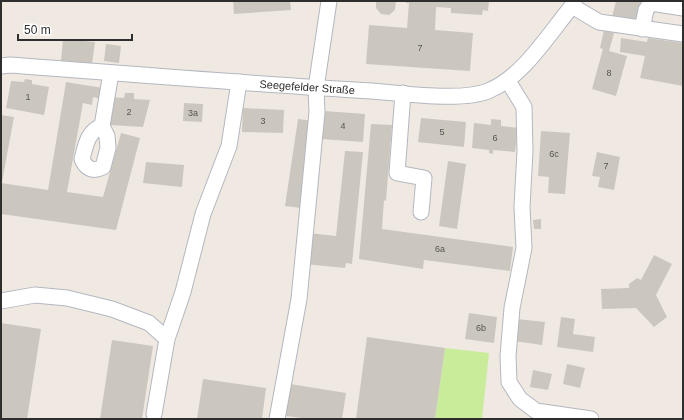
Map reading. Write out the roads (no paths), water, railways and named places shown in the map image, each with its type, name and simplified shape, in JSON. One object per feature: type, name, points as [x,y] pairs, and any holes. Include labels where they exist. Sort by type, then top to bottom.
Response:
[{"type":"street","points":[[277,419],[299,299],[318,112],[316,88],[329,1]]},
{"type":"street","points":[[642,28],[646,10],[651,3],[683,8]]},
{"type":"street","points":[[573,4],[599,22],[683,34]]},
{"type":"street","name":"Seegefelder Straße","points":[[1,66],[10,65],[316,88],[463,97],[488,91],[508,81],[534,53],[573,4]]},
{"type":"street","points":[[102,126],[111,72]]},
{"type":"street","points":[[508,81],[524,107],[525,150],[522,207],[524,248],[511,322],[508,356],[510,382],[520,400],[536,411],[591,419]]},
{"type":"street","points":[[154,414],[167,340],[183,292],[203,214],[217,174],[229,146],[239,82]]},
{"type":"street","points":[[403,93],[397,173],[424,178],[421,212]]},
{"type":"street","points":[[1,301],[35,295],[67,298],[112,309],[149,322],[167,340]]}]
